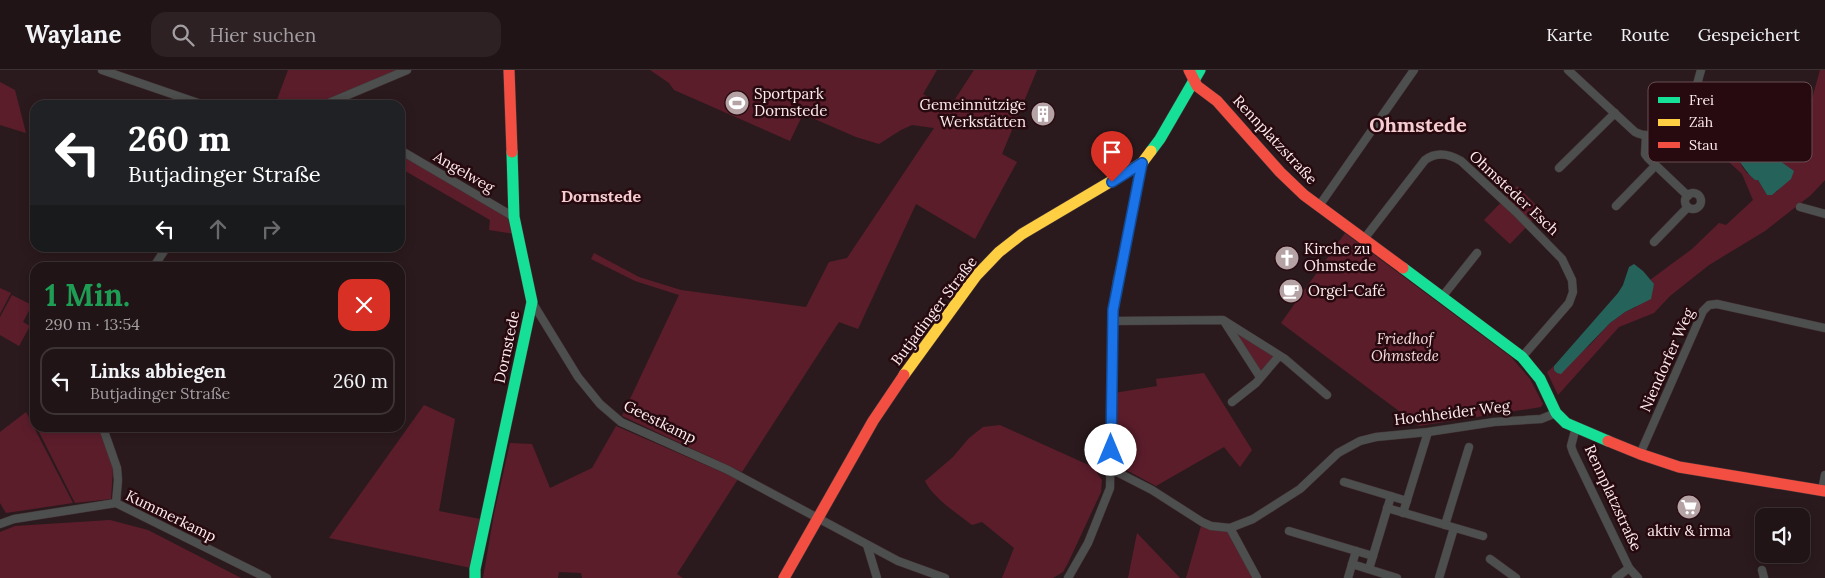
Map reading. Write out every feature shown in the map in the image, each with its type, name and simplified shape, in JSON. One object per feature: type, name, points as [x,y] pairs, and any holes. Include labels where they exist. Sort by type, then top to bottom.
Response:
[{"type":"street","points":[[102,70],[189,100]]},
{"type":"street","points":[[336,100],[407,70]]},
{"type":"street","name":"Dornstede","points":[[473,575],[532,302],[514,217],[509,70]]},
{"type":"street","points":[[1319,206],[1414,70]]},
{"type":"street","points":[[1568,70],[1635,132],[1646,136],[1645,154],[1648,158]]},
{"type":"street","points":[[1697,82],[1701,70]]},
{"type":"street","name":"Rennplatzstraße","points":[[1195,73],[1197,86],[1224,107],[1280,172],[1304,195],[1522,357],[1540,379],[1556,413]]},
{"type":"street","name":"Butjadinger Straße","points":[[784,578],[893,389],[976,276],[999,252],[1022,234],[1142,163],[1160,139],[1195,73]]},
{"type":"street","points":[[1559,168],[1615,113]]},
{"type":"street","name":"Angelweg","points":[[405,153],[514,217]]},
{"type":"street","name":"Ohmsteder Esch","points":[[1364,238],[1416,171],[1431,156],[1446,154],[1468,166],[1557,252],[1567,266],[1572,280],[1573,292],[1569,302],[1522,357]]},
{"type":"street","points":[[1652,162],[1688,196]]},
{"type":"street","points":[[1068,578],[1088,543],[1110,488],[1112,321],[1118,280],[1136,200],[1142,163]]},
{"type":"street","points":[[1616,206],[1655,166]]},
{"type":"street","points":[[1688,196],[1695,194],[1701,200],[1698,208],[1688,207]]},
{"type":"street","points":[[1688,196],[1686,203],[1688,207]]},
{"type":"street","points":[[1654,242],[1688,207]]},
{"type":"street","points":[[1800,207],[1825,214]]},
{"type":"street","points":[[1442,297],[1476,253]]},
{"type":"street","name":"Geestkamp","points":[[532,302],[578,377],[600,404],[621,422],[728,470],[898,561],[945,578]]},
{"type":"street","name":"Niendorfer Weg","points":[[1640,454],[1703,311],[1709,305],[1717,304],[1825,328]]},
{"type":"street","points":[[1112,321],[1223,320],[1279,356],[1327,395]]},
{"type":"street","points":[[1223,320],[1260,378]]},
{"type":"street","points":[[1232,402],[1260,378],[1279,356]]},
{"type":"street","points":[[1556,413],[1566,423],[1640,454],[1679,467],[1824,490],[1825,475]]},
{"type":"street","name":"Hochheider Weg","points":[[1230,528],[1253,519],[1292,495],[1329,460],[1350,446],[1376,437],[1428,432],[1494,422],[1540,419],[1556,413]]},
{"type":"street","name":"Rennplatzstraße","points":[[1576,427],[1572,446],[1573,452],[1630,568],[1638,578]]},
{"type":"street","points":[[105,432],[117,468],[116,504]]},
{"type":"street","points":[[1404,513],[1428,432]]},
{"type":"street","points":[[1446,525],[1469,447]]},
{"type":"street","points":[[1111,469],[1152,490],[1202,522],[1211,526],[1230,528],[1257,578]]},
{"type":"street","points":[[1344,482],[1407,501]]},
{"type":"street","points":[[1369,569],[1391,496]]},
{"type":"street","name":"Kummerkamp","points":[[0,524],[14,519],[116,504],[267,578]]},
{"type":"street","points":[[1387,508],[1483,536]]},
{"type":"street","points":[[1439,578],[1454,528]]},
{"type":"street","points":[[1289,531],[1373,556]]},
{"type":"street","points":[[867,545],[877,578]]},
{"type":"street","points":[[1348,578],[1356,551]]},
{"type":"street","points":[[1490,559],[1516,578]]},
{"type":"street","points":[[1352,564],[1397,578]]},
{"type":"street","points":[[1616,578],[1630,568]]},
{"type":"green space","points":[[288,70],[399,70],[331,100],[277,100]]},
{"type":"green space","points":[[650,70],[937,70],[923,94],[948,110],[974,70],[1037,70],[1002,154],[1017,162],[975,239],[916,204],[858,329],[839,322],[742,472],[622,416],[679,295],[635,281],[591,259],[594,253],[639,277],[681,290],[806,307],[829,262],[847,258],[934,128],[912,125],[879,144],[856,137],[803,114],[790,141],[674,90],[669,83]]},
{"type":"green space","points":[[1820,70],[1825,70],[1825,180],[1811,195],[1765,231],[1709,265],[1670,296],[1654,313],[1619,327],[1558,395],[1547,372],[1554,366],[1557,373],[1590,345],[1610,323],[1625,312],[1636,307],[1654,285],[1650,280],[1692,249],[1719,223],[1726,225],[1753,200],[1742,174],[1729,162],[1812,162],[1812,99]],"holes":[[[1741,165],[1778,191],[1767,195],[1758,180],[1755,180]]]},
{"type":"green space","points":[[0,82],[15,90],[26,133],[0,125]]},
{"type":"green space","points":[[405,156],[512,218],[515,234],[489,230],[490,220],[405,171]]},
{"type":"green space","points":[[1517,186],[1542,211],[1510,244],[1484,220]]},
{"type":"green space","name":"Friedhof Ohmstede","points":[[1345,233],[1511,357],[1530,379],[1543,404],[1541,407],[1419,426],[1281,323]]},
{"type":"green space","points":[[0,288],[11,293],[0,314]]},
{"type":"green space","points":[[12,295],[30,304],[30,309],[23,322],[30,326],[19,346],[0,335],[0,317]]},
{"type":"green space","points":[[1232,329],[1275,356],[1261,372]]},
{"type":"green space","points":[[1204,373],[1252,450],[1240,467],[1224,447],[1156,486],[1117,465],[1114,393],[1157,386],[1156,379]]},
{"type":"green space","points":[[424,405],[455,419],[439,511],[480,519],[471,568],[329,538]]},
{"type":"green space","points":[[26,412],[30,420],[30,432],[36,432],[73,503],[6,513],[0,503],[0,432]]},
{"type":"green space","points":[[1000,425],[1093,467],[1102,480],[1101,492],[1068,563],[1063,572],[1053,578],[1002,578],[1014,548],[982,522],[972,525],[960,516],[934,493],[925,481],[953,457],[969,438],[983,427]]},
{"type":"green space","points":[[616,426],[738,479],[677,574],[683,578],[582,578],[581,573],[559,572],[558,578],[483,578],[494,514],[510,443],[532,444],[550,488],[592,468]]},
{"type":"green space","points":[[39,432],[100,432],[113,468],[111,499],[75,503]]},
{"type":"green space","points":[[110,520],[148,530],[241,578],[0,578],[0,532],[15,526]]},
{"type":"green space","points":[[1201,526],[1220,531],[1229,531],[1254,578],[1186,578]]},
{"type":"green space","points":[[1137,533],[1180,578],[1128,578]]},
{"type":"shaded area","points":[[1740,162],[1781,162],[1794,171],[1791,179],[1772,195],[1767,195],[1758,180],[1755,180]]},
{"type":"shaded area","points":[[1634,264],[1654,284],[1651,299],[1625,312],[1610,323],[1561,374],[1557,373],[1554,370],[1554,366],[1618,293],[1629,267]]},
{"type":"traffic: fast","points":[[1151,151],[1200,70]]},
{"type":"traffic: fast","points":[[475,578],[475,569],[532,302],[514,217],[512,152]]},
{"type":"traffic: fast","points":[[1403,268],[1522,357],[1540,379],[1556,413],[1566,423],[1608,441]]},
{"type":"traffic: slow","points":[[904,375],[976,276],[999,252],[1022,234],[1142,163],[1151,151]]},
{"type":"traffic: jam","points":[[509,70],[512,152]]},
{"type":"traffic: jam","points":[[1189,70],[1197,86],[1217,101],[1280,172],[1304,195],[1403,268]]},
{"type":"traffic: jam","points":[[784,578],[873,421],[904,375]]},
{"type":"traffic: jam","points":[[1608,441],[1679,467],[1825,491]]},
{"type":"place","name":"Sportpark Dornstede","points":[[737,103]]},
{"type":"place","name":"Gemeinnützige Werkstätten","points":[[1043,114]]},
{"type":"place","name":"Kirche zu Ohmstede","points":[[1287,258]]},
{"type":"place","name":"Orgel-Café","points":[[1291,291]]},
{"type":"place","name":"aktiv & irma","points":[[1689,507]]},
{"type":"district","name":"Ohmstede","points":[[1418,125]]},
{"type":"district","name":"Dornstede","points":[[601,196]]},
{"type":"route","points":[[1111,450],[1110,395],[1113,310],[1142,163],[1112,182]]}]
